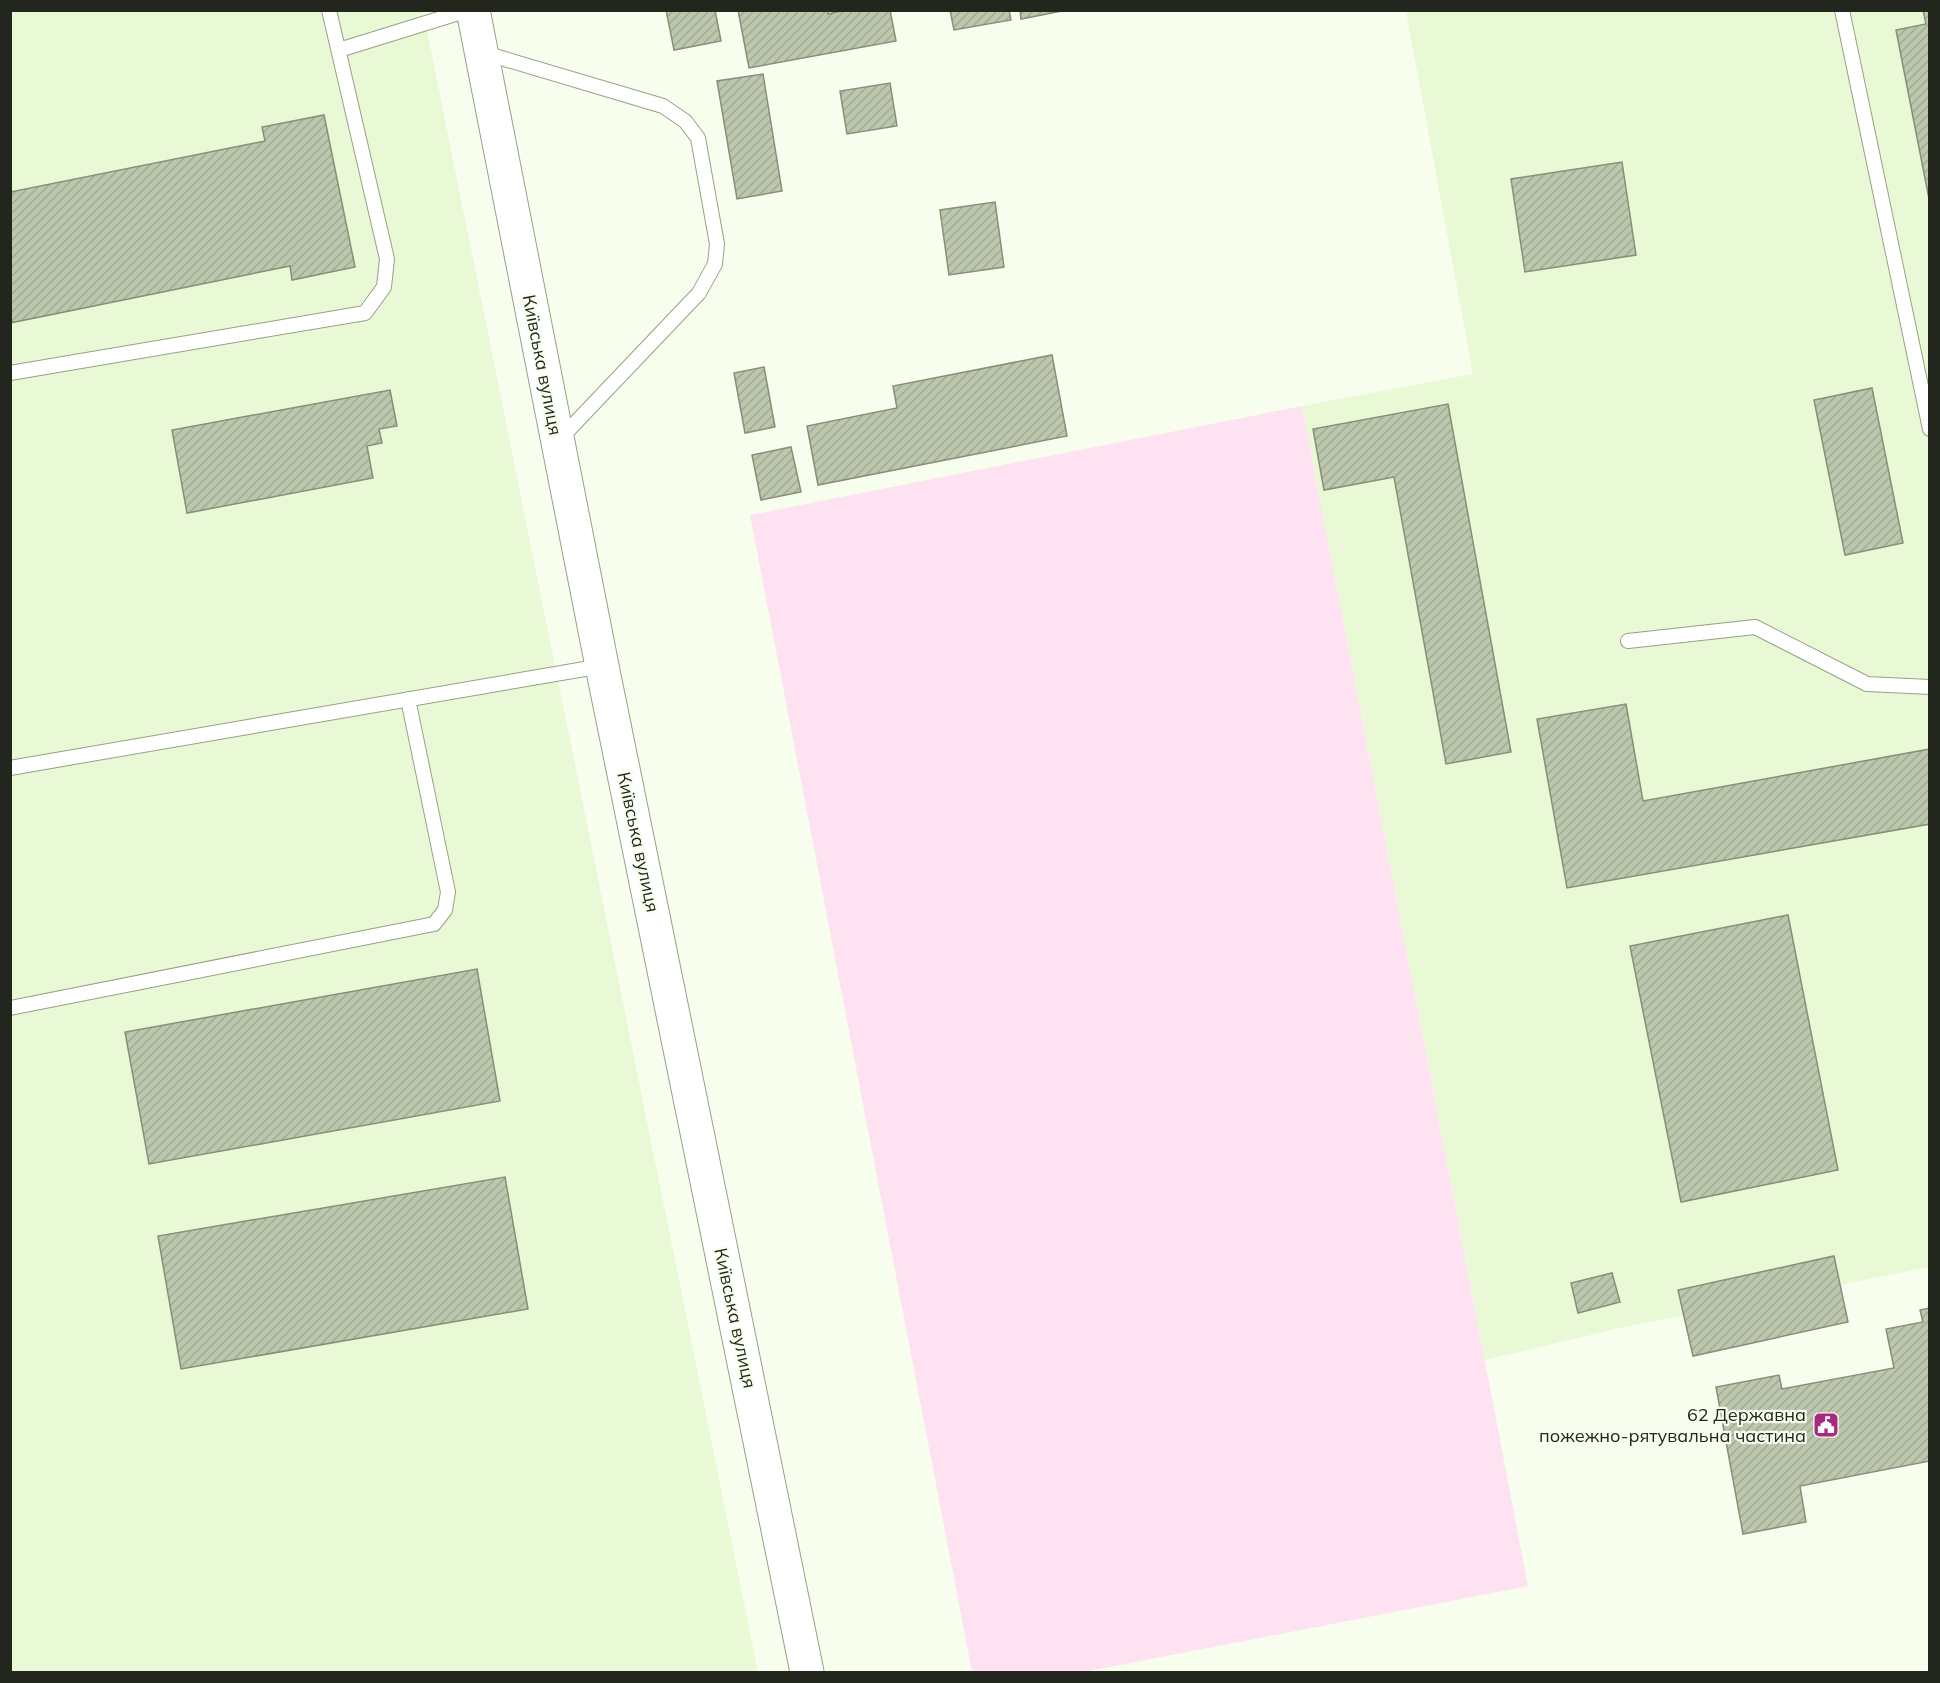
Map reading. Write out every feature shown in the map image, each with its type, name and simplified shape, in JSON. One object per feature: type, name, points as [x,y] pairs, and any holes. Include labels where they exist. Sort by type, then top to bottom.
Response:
[{"type":"main road","name":"Київська вулиця","points":[[470,10],[481,51],[602,666],[807,1672]]},
{"type":"lane","points":[[10,373],[365,313],[384,287],[387,259],[329,10]]},
{"type":"lane","points":[[339,50],[470,10]]},
{"type":"lane","points":[[1842,10],[1929,429]]},
{"type":"lane","points":[[481,51],[663,106],[685,121],[698,138],[717,244],[715,264],[699,293],[557,441]]},
{"type":"lane","points":[[1628,641],[1755,627],[1868,684],[1929,687]]},
{"type":"lane","points":[[10,768],[602,666]]},
{"type":"lane","points":[[10,1008],[434,924],[445,910],[448,892],[408,699]]},
{"type":"shaded area","points":[[11,11],[423,11],[758,1672],[11,1672]]},
{"type":"shaded area","points":[[1406,11],[1929,11],[1929,1267],[1624,1327],[1485,1360],[1302,406],[1473,374]]},
{"type":"shaded area","points":[[1302,406],[1528,1586],[1084,1672],[972,1672],[750,515]]},
{"type":"building","points":[[666,10],[715,10],[721,41],[674,50]]},
{"type":"building","points":[[738,10],[828,10],[828,14],[845,10],[890,10],[896,41],[749,68]]},
{"type":"building","points":[[950,10],[1009,10],[1011,20],[954,30]]},
{"type":"building","points":[[1020,10],[1067,10],[1021,19]]},
{"type":"building","points":[[1923,10],[1930,10],[1930,204],[1896,30],[1926,24]]},
{"type":"building","points":[[763,74],[782,191],[737,199],[717,81]]},
{"type":"building","points":[[890,83],[897,126],[847,134],[840,91]]},
{"type":"building","points":[[324,115],[355,267],[292,280],[290,266],[10,323],[10,192],[265,141],[262,127]]},
{"type":"building","points":[[1622,162],[1636,255],[1525,272],[1511,179]]},
{"type":"building","points":[[995,202],[1004,267],[949,275],[940,210]]},
{"type":"building","points":[[1052,355],[1067,436],[818,485],[807,426],[897,408],[893,386]]},
{"type":"building","points":[[764,367],[775,427],[745,433],[734,373]]},
{"type":"building","points":[[1872,388],[1903,543],[1845,555],[1814,400]]},
{"type":"building","points":[[390,390],[397,426],[379,429],[382,443],[367,446],[373,478],[187,513],[172,430]]},
{"type":"building","points":[[1448,404],[1511,752],[1446,764],[1394,477],[1324,490],[1313,429]]},
{"type":"building","points":[[791,447],[801,492],[761,500],[752,455]]},
{"type":"building","points":[[1626,704],[1643,801],[1930,749],[1930,824],[1567,888],[1537,719]]},
{"type":"building","points":[[1788,915],[1838,1170],[1681,1202],[1630,946]]},
{"type":"building","points":[[477,969],[500,1101],[149,1164],[125,1032]]},
{"type":"building","points":[[505,1177],[528,1309],[181,1369],[158,1236]]},
{"type":"building","points":[[1834,1256],[1848,1322],[1693,1356],[1678,1290]]},
{"type":"building","points":[[1612,1273],[1620,1302],[1578,1313],[1571,1283]]},
{"type":"building","name":"62 Державна пожежно-рятувальна частина","points":[[1930,1308],[1930,1461],[1800,1486],[1806,1522],[1743,1534],[1716,1387],[1779,1375],[1782,1389],[1894,1368],[1886,1329],[1923,1322],[1920,1310]]},
{"type":"place","name":"62 Державна пожежно-рятувальна частина","points":[[1826,1425]]}]
